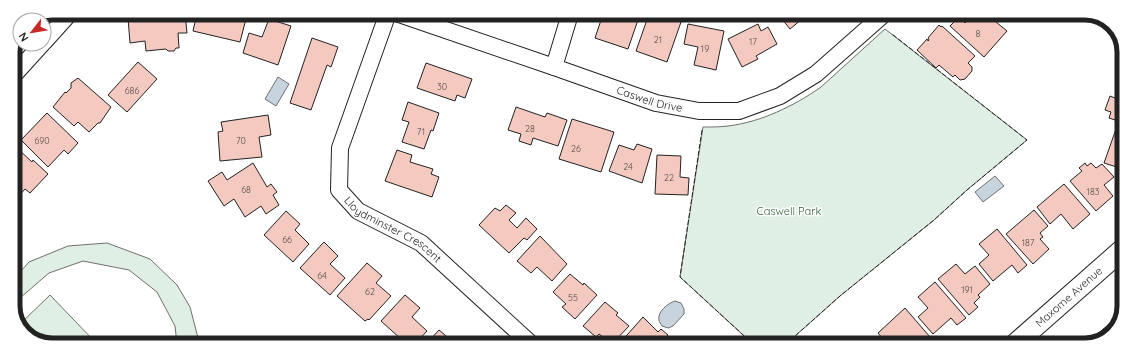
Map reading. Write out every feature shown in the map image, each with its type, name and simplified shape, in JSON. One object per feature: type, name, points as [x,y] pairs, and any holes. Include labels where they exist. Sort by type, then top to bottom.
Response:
[{"type":"street","points":[[52,33],[64,20]]},
{"type":"street","name":"Lloydminster Crescent","points":[[386,20],[340,148],[339,190],[358,211],[421,243],[524,338]]},
{"type":"street","name":"Caswell Drive","points":[[414,20],[656,103],[699,111],[739,111],[780,96],[816,74],[877,20]]},
{"type":"street","points":[[554,67],[568,20]]},
{"type":"street","points":[[20,68],[35,52]]},
{"type":"street","name":"Maxome Avenue","points":[[1022,338],[1117,255]]},
{"type":"green space","name":"Caswell Park","points":[[885,29],[1027,140],[967,190],[934,220],[840,296],[793,338],[746,338],[680,277],[703,127],[728,126],[765,117],[800,101],[821,87]]},
{"type":"green space","points":[[107,243],[150,259],[177,285],[190,307],[198,338],[176,338],[175,326],[157,292],[129,270],[83,261],[49,273],[20,298],[20,272],[29,262],[68,246]]},
{"type":"green space","points":[[50,295],[91,338],[44,337],[34,333],[24,321]]},
{"type":"shaded area","points":[[278,77],[289,84],[276,106],[265,99]]},
{"type":"shaded area","points":[[995,176],[1004,186],[983,202],[975,192]]},
{"type":"shaded area","points":[[675,301],[681,303],[684,309],[684,314],[673,326],[668,328],[662,326],[659,321],[661,311]]},
{"type":"building","points":[[128,20],[186,20],[187,33],[178,33],[179,48],[176,48],[174,51],[168,51],[166,49],[146,51],[145,41],[130,43]]},
{"type":"building","points":[[195,20],[246,20],[240,42],[193,31]]},
{"type":"building","points":[[269,20],[291,26],[278,65],[243,53],[249,33],[262,37]]},
{"type":"building","points":[[601,20],[638,20],[628,49],[595,38]]},
{"type":"building","points":[[647,20],[675,20],[681,22],[667,62],[636,51]]},
{"type":"building","points":[[783,20],[801,20],[790,29]]},
{"type":"building","points":[[956,20],[962,20],[965,23],[968,20],[998,20],[996,22],[1007,31],[984,57],[950,26]]},
{"type":"building","points":[[688,24],[724,31],[716,70],[694,65],[698,47],[684,44]]},
{"type":"building","points":[[758,24],[761,31],[768,27],[777,44],[756,56],[758,59],[742,67],[728,39]]},
{"type":"building","points":[[939,25],[975,56],[968,63],[972,67],[972,71],[965,79],[960,80],[955,75],[953,77],[939,65],[936,68],[917,50],[927,39],[928,41],[929,40],[928,38]]},
{"type":"building","points":[[312,38],[338,47],[331,67],[327,65],[311,110],[290,103]]},
{"type":"building","points":[[138,62],[157,79],[127,112],[108,95]]},
{"type":"building","points":[[426,63],[472,79],[465,98],[457,95],[455,101],[417,88]]},
{"type":"building","points":[[78,78],[111,107],[100,123],[98,123],[89,132],[78,122],[74,126],[53,107],[65,92],[66,93],[71,88],[71,83]]},
{"type":"building","points":[[1117,92],[1117,121],[1109,118],[1111,112],[1105,110],[1110,96],[1115,98]]},
{"type":"building","points":[[408,102],[439,113],[433,131],[431,130],[424,149],[402,142],[409,122],[402,120]]},
{"type":"building","points":[[516,107],[545,117],[547,113],[567,120],[558,146],[533,138],[531,145],[519,141],[521,134],[508,130]]},
{"type":"building","points":[[47,113],[78,143],[68,154],[64,150],[48,167],[21,140]]},
{"type":"building","points":[[268,115],[271,135],[259,137],[262,157],[220,161],[218,132],[223,131],[221,122]]},
{"type":"building","points":[[572,119],[614,132],[601,172],[559,159]]},
{"type":"building","points":[[1116,129],[1117,129],[1117,167],[1104,163]]},
{"type":"building","points":[[637,144],[652,149],[642,183],[609,171],[619,145],[634,150]]},
{"type":"building","points":[[397,150],[412,155],[410,162],[433,169],[431,174],[439,177],[432,197],[385,181]]},
{"type":"building","points":[[20,151],[48,174],[30,193],[25,189],[20,195]]},
{"type":"building","points":[[657,155],[681,156],[680,177],[689,178],[688,195],[655,194]]},
{"type":"building","points":[[253,163],[267,187],[271,184],[277,192],[273,195],[279,205],[266,214],[261,206],[245,217],[234,199],[224,206],[208,181],[222,172],[227,180]]},
{"type":"building","points":[[1085,163],[1087,166],[1091,163],[1096,168],[1102,164],[1114,177],[1104,185],[1113,196],[1096,211],[1070,181],[1082,171],[1079,168]]},
{"type":"building","points":[[1064,184],[1090,214],[1073,229],[1061,214],[1050,224],[1037,207]]},
{"type":"building","points":[[506,205],[516,213],[509,220],[517,228],[526,218],[537,229],[527,240],[524,238],[509,253],[479,225],[495,208],[500,211]]},
{"type":"building","points":[[1034,210],[1048,226],[1040,233],[1043,237],[1040,239],[1049,249],[1033,264],[1006,234]]},
{"type":"building","points":[[286,211],[300,224],[295,230],[309,244],[293,262],[264,235]]},
{"type":"building","points":[[997,229],[1027,265],[1018,273],[1012,265],[993,281],[979,264],[989,255],[979,244]]},
{"type":"building","points":[[540,236],[567,264],[552,281],[537,267],[531,273],[517,261]]},
{"type":"building","points":[[324,242],[338,256],[330,264],[345,278],[330,295],[300,268]]},
{"type":"building","points":[[367,263],[382,276],[376,283],[391,296],[369,320],[368,319],[365,321],[337,296]]},
{"type":"building","points":[[956,264],[965,274],[975,266],[990,284],[978,295],[980,297],[974,303],[978,307],[969,315],[938,279]]},
{"type":"building","points":[[570,274],[583,285],[584,283],[597,295],[575,319],[562,307],[566,304],[553,292]]},
{"type":"building","points":[[935,282],[966,318],[957,325],[951,318],[933,334],[918,317],[928,308],[918,297]]},
{"type":"building","points":[[405,295],[420,308],[412,317],[427,331],[421,338],[400,338],[381,321]]},
{"type":"building","points":[[605,302],[618,313],[616,315],[629,326],[618,338],[604,338],[599,334],[596,337],[583,326]]},
{"type":"building","points":[[905,308],[930,337],[882,338],[878,333]]},
{"type":"building","points":[[643,317],[658,332],[661,329],[668,335],[665,338],[624,338]]},
{"type":"building","points":[[1114,320],[1108,329],[1095,336]]},
{"type":"building","points":[[439,330],[448,338],[432,338]]},
{"type":"fence","points":[[793,338],[840,296],[934,220],[967,190],[1027,140],[892,34]]},
{"type":"fence","points":[[702,130],[680,277],[746,338]]}]
